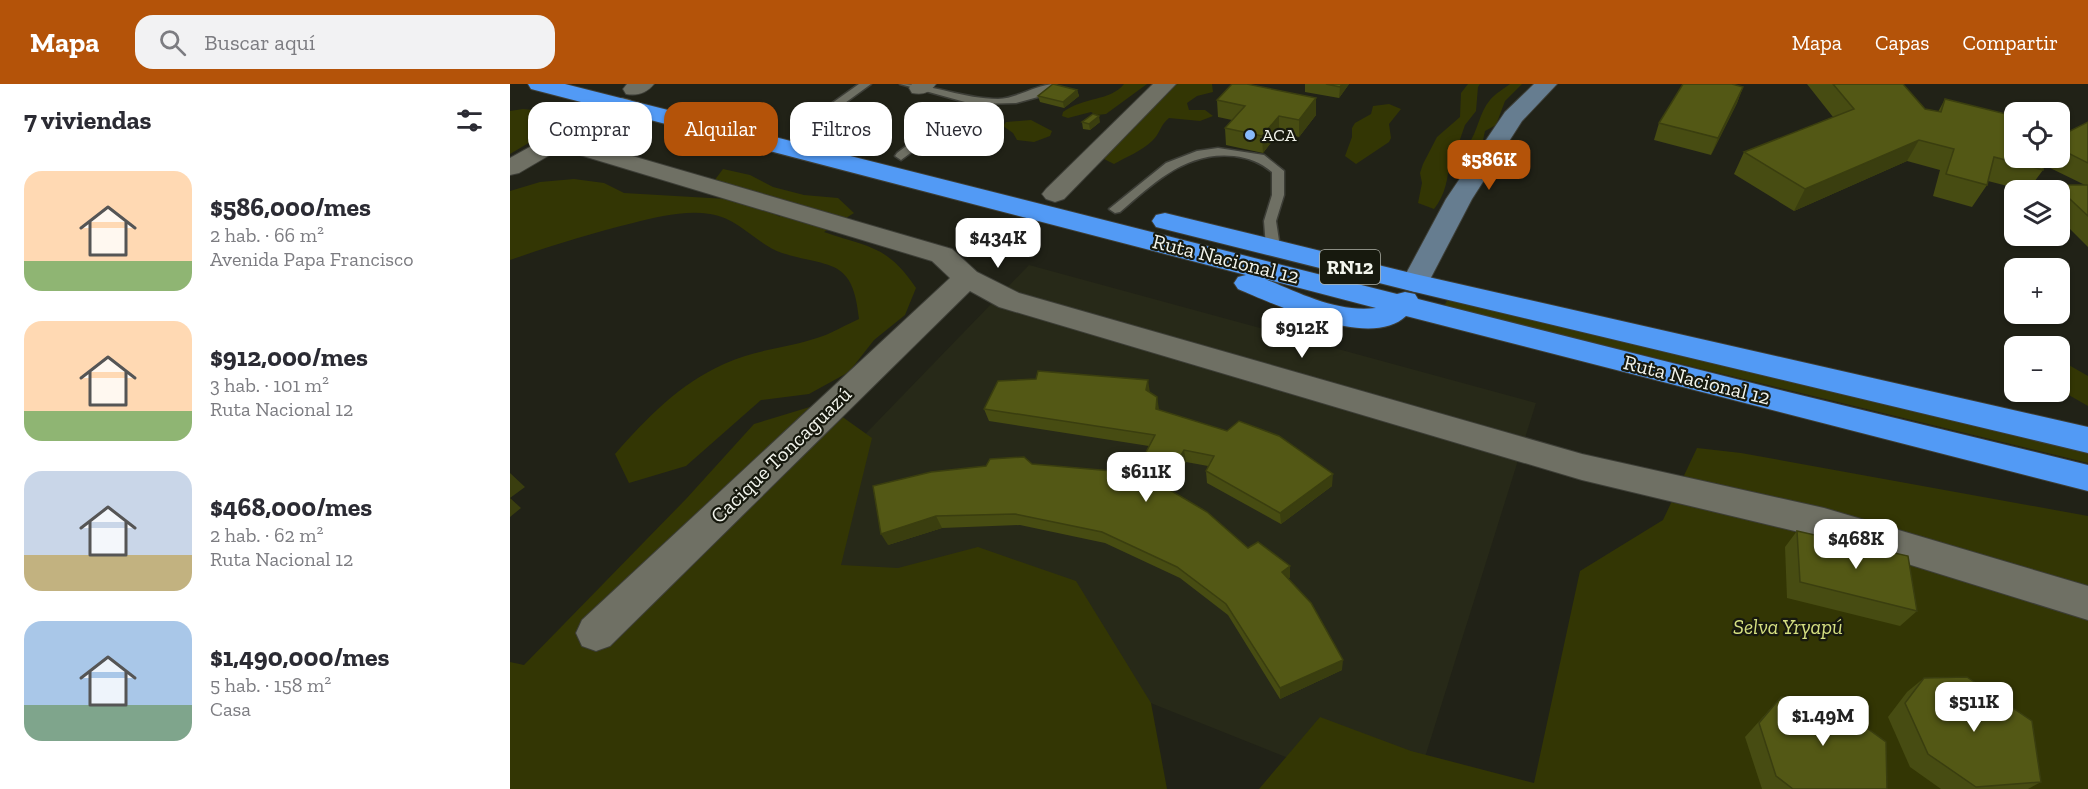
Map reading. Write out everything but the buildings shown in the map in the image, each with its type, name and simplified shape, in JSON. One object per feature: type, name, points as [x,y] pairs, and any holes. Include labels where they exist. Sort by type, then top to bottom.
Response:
[{"type":"highway","name":"Ruta Nacional 12","points":[[539,84],[628,90],[790,127]]},
{"type":"highway","name":"Ruta Nacional 12","points":[[628,90],[1114,220],[1273,247],[1409,294],[1777,401],[2088,478]]},
{"type":"highway","name":"Ruta Nacional 12","points":[[892,154],[1055,194],[1114,220]]},
{"type":"highway","points":[[1114,220],[1332,316],[1363,320],[1382,318],[1409,294]]},
{"type":"highway","name":"Ruta Nacional 12","points":[[1409,294],[2088,440]]},
{"type":"main road","points":[[1409,294],[1471,180],[1513,117],[1546,84]]},
{"type":"street","points":[[1055,194],[1165,84]]},
{"type":"street","points":[[611,102],[628,90]]},
{"type":"street","points":[[510,168],[531,156]]},
{"type":"street","points":[[608,156],[942,255],[967,278],[1009,300],[1570,464],[1824,523],[2088,603]]},
{"type":"street","name":"Cacique Toncaguazú","points":[[596,633],[967,278]]},
{"type":"lane","points":[[841,102],[866,84]]},
{"type":"lane","points":[[1004,103],[1030,97],[1051,84]]},
{"type":"lane","points":[[917,85],[973,102]]},
{"type":"lane","points":[[1114,220],[1176,161],[1197,152],[1223,150],[1264,158],[1278,171],[1278,195],[1270,221],[1273,247]]},
{"type":"shaded area","points":[[1029,265],[1536,403],[1415,789],[1366,789],[757,546]]},
{"type":"green space","points":[[1124,84],[1147,84],[1106,114],[1097,115],[1091,112],[1068,118],[1062,116],[1063,112],[1071,107],[1112,93]]},
{"type":"green space","points":[[1170,84],[1212,84],[1213,92],[1197,96],[1187,103],[1189,110],[1205,110],[1213,116],[1200,121],[1169,118],[1155,138],[1139,151],[1114,164],[1102,158]]},
{"type":"green space","points":[[1468,84],[1480,84],[1476,111],[1465,125],[1456,151],[1449,159],[1446,186],[1434,209],[1418,203],[1422,183],[1420,173],[1437,137],[1460,117],[1461,93]]},
{"type":"green space","points":[[1510,84],[1522,84],[1505,101],[1496,125],[1485,131],[1483,140],[1468,145],[1486,105]]},
{"type":"green space","points":[[1389,104],[1401,109],[1389,124],[1391,138],[1389,142],[1356,164],[1345,156],[1352,137],[1352,128],[1355,123],[1371,114],[1373,106]]},
{"type":"green space","points":[[528,110],[528,143],[510,154],[510,111]]},
{"type":"green space","points":[[1031,120],[1052,131],[1050,136],[1034,142],[1017,140],[1013,133],[1004,127],[1006,122]]},
{"type":"green space","points":[[723,169],[750,175],[773,187],[804,195],[838,198],[854,213],[824,232],[866,245],[886,256],[896,263],[916,288],[905,315],[874,340],[849,372],[809,394],[761,400],[686,466],[629,483],[615,454],[665,403],[692,381],[735,359],[822,336],[859,319],[851,285],[845,275],[836,268],[782,253],[720,216],[700,213],[671,215],[633,223],[510,260],[510,191],[540,182],[574,179],[604,183],[624,193],[727,199],[759,206],[780,217],[769,202],[708,189]]},
{"type":"green space","points":[[1448,299],[2088,449],[2088,463],[1444,306]]},
{"type":"green space","points":[[2070,366],[2088,376],[2088,406],[2070,396]]},
{"type":"green space","points":[[823,403],[872,438],[841,565],[898,568],[978,547],[1076,581],[1151,703],[1167,789],[510,789],[510,662],[524,665],[686,499],[754,424]]},
{"type":"green space","name":"Selva Yryapú","points":[[1697,448],[1741,453],[2088,516],[2088,789],[1259,789],[1320,717],[1411,751],[1534,783],[1580,571],[1663,520]]},
{"type":"place","name":"ACA","points":[[1250,135]]}]
